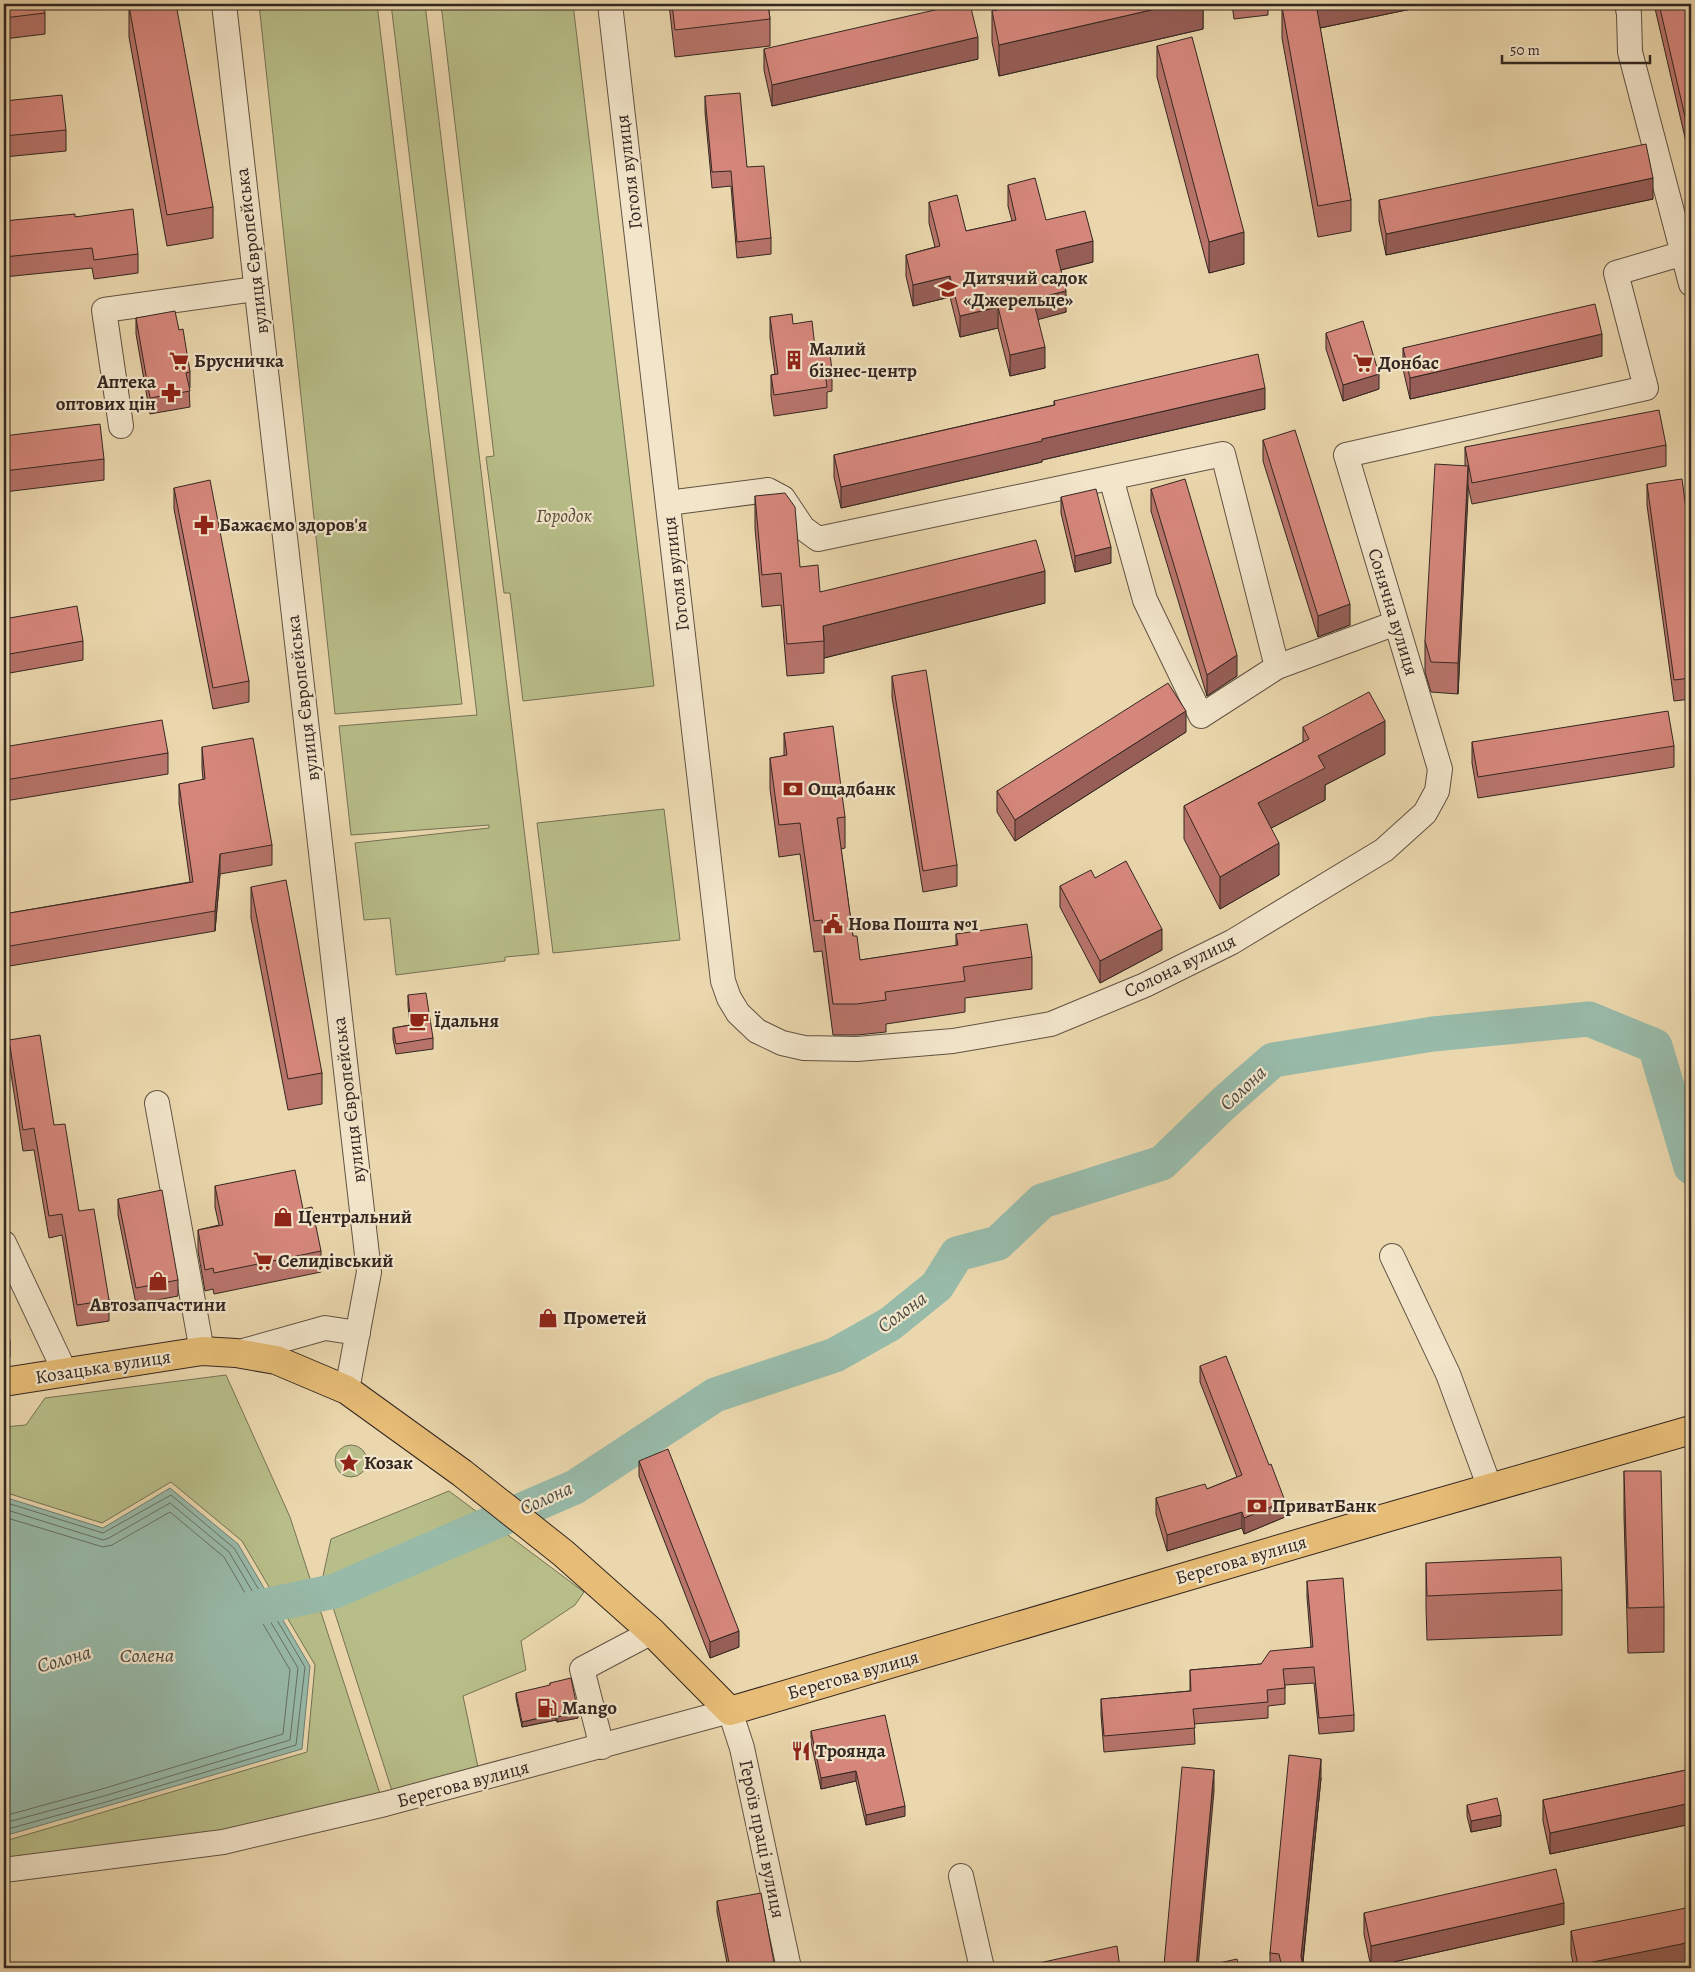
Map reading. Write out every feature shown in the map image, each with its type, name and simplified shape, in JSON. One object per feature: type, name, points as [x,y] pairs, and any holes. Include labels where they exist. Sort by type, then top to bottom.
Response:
[{"type":"main road","name":"Козацька вулиця","points":[[4,1382],[202,1351],[236,1353],[276,1360],[347,1390],[462,1473],[563,1553],[652,1632],[730,1712]]},
{"type":"main road","name":"Берегова вулиця","points":[[730,1712],[1691,1430]]},
{"type":"street","name":"вулиця Європейська","points":[[224,4],[369,1272],[347,1390]]},
{"type":"street","name":"Гоголя вулиця","points":[[610,4],[723,981],[738,1013],[757,1031],[782,1043],[804,1048],[857,1049]]},
{"type":"street","points":[[1627,4],[1630,14],[1630,52],[1691,284]]},
{"type":"street","name":"Сонячна вулиця","points":[[1440,769],[1346,455],[1646,388],[1616,273],[1684,253]]},
{"type":"street","points":[[121,426],[104,310],[256,289]]},
{"type":"street","points":[[668,503],[768,490],[783,498],[803,528],[818,539],[1223,454],[1276,667]]},
{"type":"street","points":[[1111,478],[1144,600],[1201,716],[1276,667],[1396,624]]},
{"type":"street","name":"Солона вулиця","points":[[857,1049],[954,1041],[1051,1024],[1153,980],[1232,942],[1384,850],[1425,813],[1437,791],[1440,769]]},
{"type":"street","points":[[157,1103],[202,1351]]},
{"type":"street","points":[[4,1243],[65,1372]]},
{"type":"street","points":[[1392,1256],[1448,1374],[1490,1488]]},
{"type":"street","points":[[236,1353],[325,1328],[358,1333]]},
{"type":"street","points":[[602,1747],[582,1669],[652,1632]]},
{"type":"street","name":"Берегова вулиця","points":[[4,1870],[223,1842],[385,1804],[730,1712]]},
{"type":"street","name":"Героїв праці вулиця","points":[[730,1712],[742,1748],[789,1968]]},
{"type":"street","points":[[961,1876],[982,1968]]},
{"type":"green space","points":[[259,4],[377,4],[462,704],[335,714]]},
{"type":"green space","points":[[391,4],[425,4],[539,954],[505,957],[505,961],[396,975],[390,918],[364,920],[355,843],[489,828],[489,825],[351,835],[339,726],[477,715]]},
{"type":"green space","name":"Городок","points":[[441,4],[573,4],[654,686],[523,701],[510,593],[504,593],[486,457],[494,456]]},
{"type":"green space","points":[[664,809],[680,940],[553,953],[537,823]]},
{"type":"green space","points":[[226,1375],[290,1517],[382,1800],[291,1821],[4,1865],[4,1840],[307,1752],[315,1665],[242,1541],[171,1482],[102,1523],[4,1492],[4,1427],[26,1425],[45,1398]]},
{"type":"green space","points":[[351,1445],[363,1449],[367,1461],[363,1473],[351,1477],[339,1473],[335,1461],[339,1449]]},
{"type":"green space","points":[[449,1491],[584,1592],[575,1605],[521,1641],[526,1670],[463,1696],[479,1772],[392,1791],[323,1576],[331,1539]]},
{"type":"water","name":"Солена","points":[[170,1488],[238,1544],[310,1666],[302,1749],[4,1835],[4,1497],[103,1528]]},
{"type":"building","points":[[4,4],[44,4],[45,13],[4,18]]},
{"type":"building","points":[[176,4],[213,207],[167,215],[129,6]]},
{"type":"building","points":[[672,4],[768,4],[770,19],[675,30]]},
{"type":"building","points":[[961,4],[970,4],[978,37],[772,85],[764,49]]},
{"type":"building","points":[[1022,4],[1177,4],[999,45],[992,11]]},
{"type":"building","points":[[1316,4],[1351,200],[1318,206],[1282,7]]},
{"type":"building","points":[[1659,4],[1691,4],[1690,138]]},
{"type":"building","points":[[1192,37],[1244,232],[1209,242],[1157,46]]},
{"type":"building","points":[[740,93],[747,167],[764,166],[771,238],[737,242],[731,171],[712,172],[705,96]]},
{"type":"building","points":[[62,95],[66,130],[4,136],[4,101]]},
{"type":"building","points":[[1646,144],[1653,178],[1386,234],[1379,200]]},
{"type":"building","name":"Дитячий садок «Джерельце»","points":[[1035,178],[1046,220],[1085,211],[1093,241],[1056,250],[1066,291],[1033,299],[1045,347],[1010,355],[998,307],[960,316],[950,276],[913,285],[906,255],[940,246],[929,202],[957,195],[966,231],[1016,220],[1008,185]]},
{"type":"building","points":[[133,209],[138,254],[94,260],[92,248],[4,257],[4,221],[75,214],[75,217]]},
{"type":"building","points":[[1595,304],[1602,334],[1410,378],[1403,348]]},
{"type":"building","points":[[175,311],[179,330],[183,329],[190,372],[186,373],[190,391],[150,398],[136,318]]},
{"type":"building","name":"Малий бізнес-центр","points":[[792,314],[793,324],[812,321],[816,356],[830,354],[832,370],[825,371],[827,387],[774,395],[771,375],[778,374],[770,317]]},
{"type":"building","points":[[1363,321],[1379,374],[1343,385],[1326,333]]},
{"type":"building","points":[[1258,354],[1265,388],[841,487],[834,455],[1055,405],[1054,401]]},
{"type":"building","points":[[1659,410],[1666,445],[1472,483],[1465,447]]},
{"type":"building","points":[[100,424],[104,459],[4,471],[4,436]]},
{"type":"building","points":[[1295,430],[1350,604],[1318,616],[1263,440]]},
{"type":"building","points":[[1435,464],[1468,466],[1458,663],[1431,662],[1425,641]]},
{"type":"building","points":[[1185,479],[1237,655],[1207,675],[1151,489]]},
{"type":"building","points":[[1682,479],[1691,546],[1691,678],[1674,680],[1647,484]]},
{"type":"building","points":[[210,480],[249,681],[213,688],[174,488]]},
{"type":"building","points":[[1096,489],[1111,547],[1075,556],[1061,497]]},
{"type":"building","points":[[785,493],[795,507],[800,567],[818,565],[820,592],[1036,540],[1045,571],[823,626],[824,641],[787,644],[781,573],[762,575],[755,496]]},
{"type":"building","points":[[77,606],[83,641],[4,655],[4,619]]},
{"type":"building","points":[[926,670],[957,865],[923,871],[892,676]]},
{"type":"building","points":[[1168,683],[1186,711],[1015,820],[997,791]]},
{"type":"building","points":[[1369,692],[1385,721],[1318,756],[1325,768],[1258,803],[1279,843],[1220,877],[1184,806],[1309,739],[1303,727]]},
{"type":"building","points":[[1668,711],[1674,746],[1478,777],[1472,742]]},
{"type":"building","points":[[162,720],[168,753],[5,780],[4,747]]},
{"type":"building","points":[[833,726],[845,817],[837,818],[853,936],[857,936],[860,960],[958,945],[956,934],[1027,924],[1032,957],[963,967],[965,981],[885,992],[886,1000],[857,1004],[833,1004],[822,920],[814,921],[800,823],[779,825],[770,758],[787,755],[784,733]]},
{"type":"building","points":[[253,738],[272,845],[220,854],[215,911],[4,947],[4,914],[193,882],[179,784],[205,779],[202,747]]},
{"type":"building","points":[[1126,861],[1162,929],[1100,961],[1060,886],[1091,870],[1095,878]]},
{"type":"building","points":[[286,880],[322,1073],[288,1079],[251,887]]},
{"type":"building","name":"Їдальня","points":[[426,993],[433,1038],[396,1044],[393,1028],[411,1025],[408,995]]},
{"type":"building","points":[[40,1035],[54,1125],[65,1124],[79,1211],[94,1209],[109,1300],[77,1305],[62,1214],[49,1216],[34,1128],[23,1130],[9,1040]]},
{"type":"building","points":[[295,1170],[303,1209],[312,1207],[321,1251],[214,1273],[213,1268],[205,1270],[198,1230],[223,1225],[215,1186]]},
{"type":"building","points":[[162,1190],[178,1280],[136,1288],[118,1199]]},
{"type":"building","points":[[4,1312],[10,1341],[4,1343]]},
{"type":"building","points":[[1226,1356],[1285,1501],[1244,1518],[1242,1512],[1167,1535],[1156,1498],[1205,1484],[1207,1489],[1242,1475],[1200,1366]]},
{"type":"building","points":[[668,1449],[739,1631],[710,1642],[639,1461]]},
{"type":"building","points":[[1624,1471],[1661,1471],[1664,1607],[1628,1608]]},
{"type":"building","points":[[1561,1557],[1562,1590],[1427,1596],[1426,1563]]},
{"type":"building","points":[[1343,1578],[1354,1715],[1319,1718],[1314,1667],[1283,1669],[1285,1688],[1267,1690],[1268,1702],[1193,1709],[1195,1728],[1104,1736],[1101,1699],[1191,1691],[1190,1670],[1261,1664],[1270,1651],[1313,1647],[1307,1581]]},
{"type":"building","name":"Mango","points":[[571,1678],[578,1712],[557,1717],[556,1714],[522,1722],[516,1693]]},
{"type":"building","points":[[885,1715],[905,1806],[866,1815],[856,1771],[821,1778],[811,1731]]},
{"type":"building","points":[[1289,1755],[1321,1759],[1301,1957],[1304,1968],[1282,1968],[1279,1954],[1270,1953]]},
{"type":"building","points":[[1182,1767],[1214,1770],[1196,1968],[1164,1968],[1164,1965]]},
{"type":"building","points":[[1691,1769],[1691,1803],[1550,1833],[1543,1800]]},
{"type":"building","points":[[1497,1798],[1501,1815],[1471,1821],[1467,1805]]},
{"type":"building","points":[[1556,1869],[1564,1903],[1371,1946],[1364,1913]]},
{"type":"building","points":[[761,1893],[775,1968],[730,1968],[717,1901]]},
{"type":"building","points":[[1691,1907],[1691,1942],[1578,1965],[1571,1931]]},
{"type":"building","points":[[1117,1946],[1120,1968],[1040,1968],[1039,1963]]},
{"type":"building","points":[[1237,1959],[1239,1968],[1196,1968]]},
{"type":"waterway","name":"Солона","points":[[227,1614],[335,1591],[575,1487],[715,1395],[835,1355],[890,1324],[937,1286],[957,1254],[998,1243],[1042,1201],[1162,1163],[1224,1103],[1273,1060],[1433,1034],[1589,1019],[1655,1046],[1691,1167]]},
{"type":"place","name":"Дитячий садок «Джерельце»","points":[[948,289]]},
{"type":"place","name":"Малий бізнес-центр","points":[[794,360]]},
{"type":"place","name":"Брусничка","points":[[179,361]]},
{"type":"place","name":"Донбас","points":[[1363,363]]},
{"type":"place","name":"Аптека оптових цін","points":[[171,393]]},
{"type":"place","name":"Бажаємо здоров'я","points":[[204,525]]},
{"type":"place","name":"Ощадбанк","points":[[793,789]]},
{"type":"place","name":"Нова Пошта №1","points":[[833,924]]},
{"type":"place","name":"Їдальня","points":[[419,1021]]},
{"type":"place","name":"Центральний","points":[[283,1217]]},
{"type":"place","name":"Селидівський","points":[[263,1261]]},
{"type":"place","name":"Автозапчастини","points":[[158,1281]]},
{"type":"place","name":"Прометей","points":[[548,1318]]},
{"type":"place","name":"Козак","points":[[349,1463]]},
{"type":"place","name":"ПриватБанк","points":[[1257,1506]]},
{"type":"place","name":"Mango","points":[[547,1708]]},
{"type":"place","name":"Троянда","points":[[801,1751]]}]
